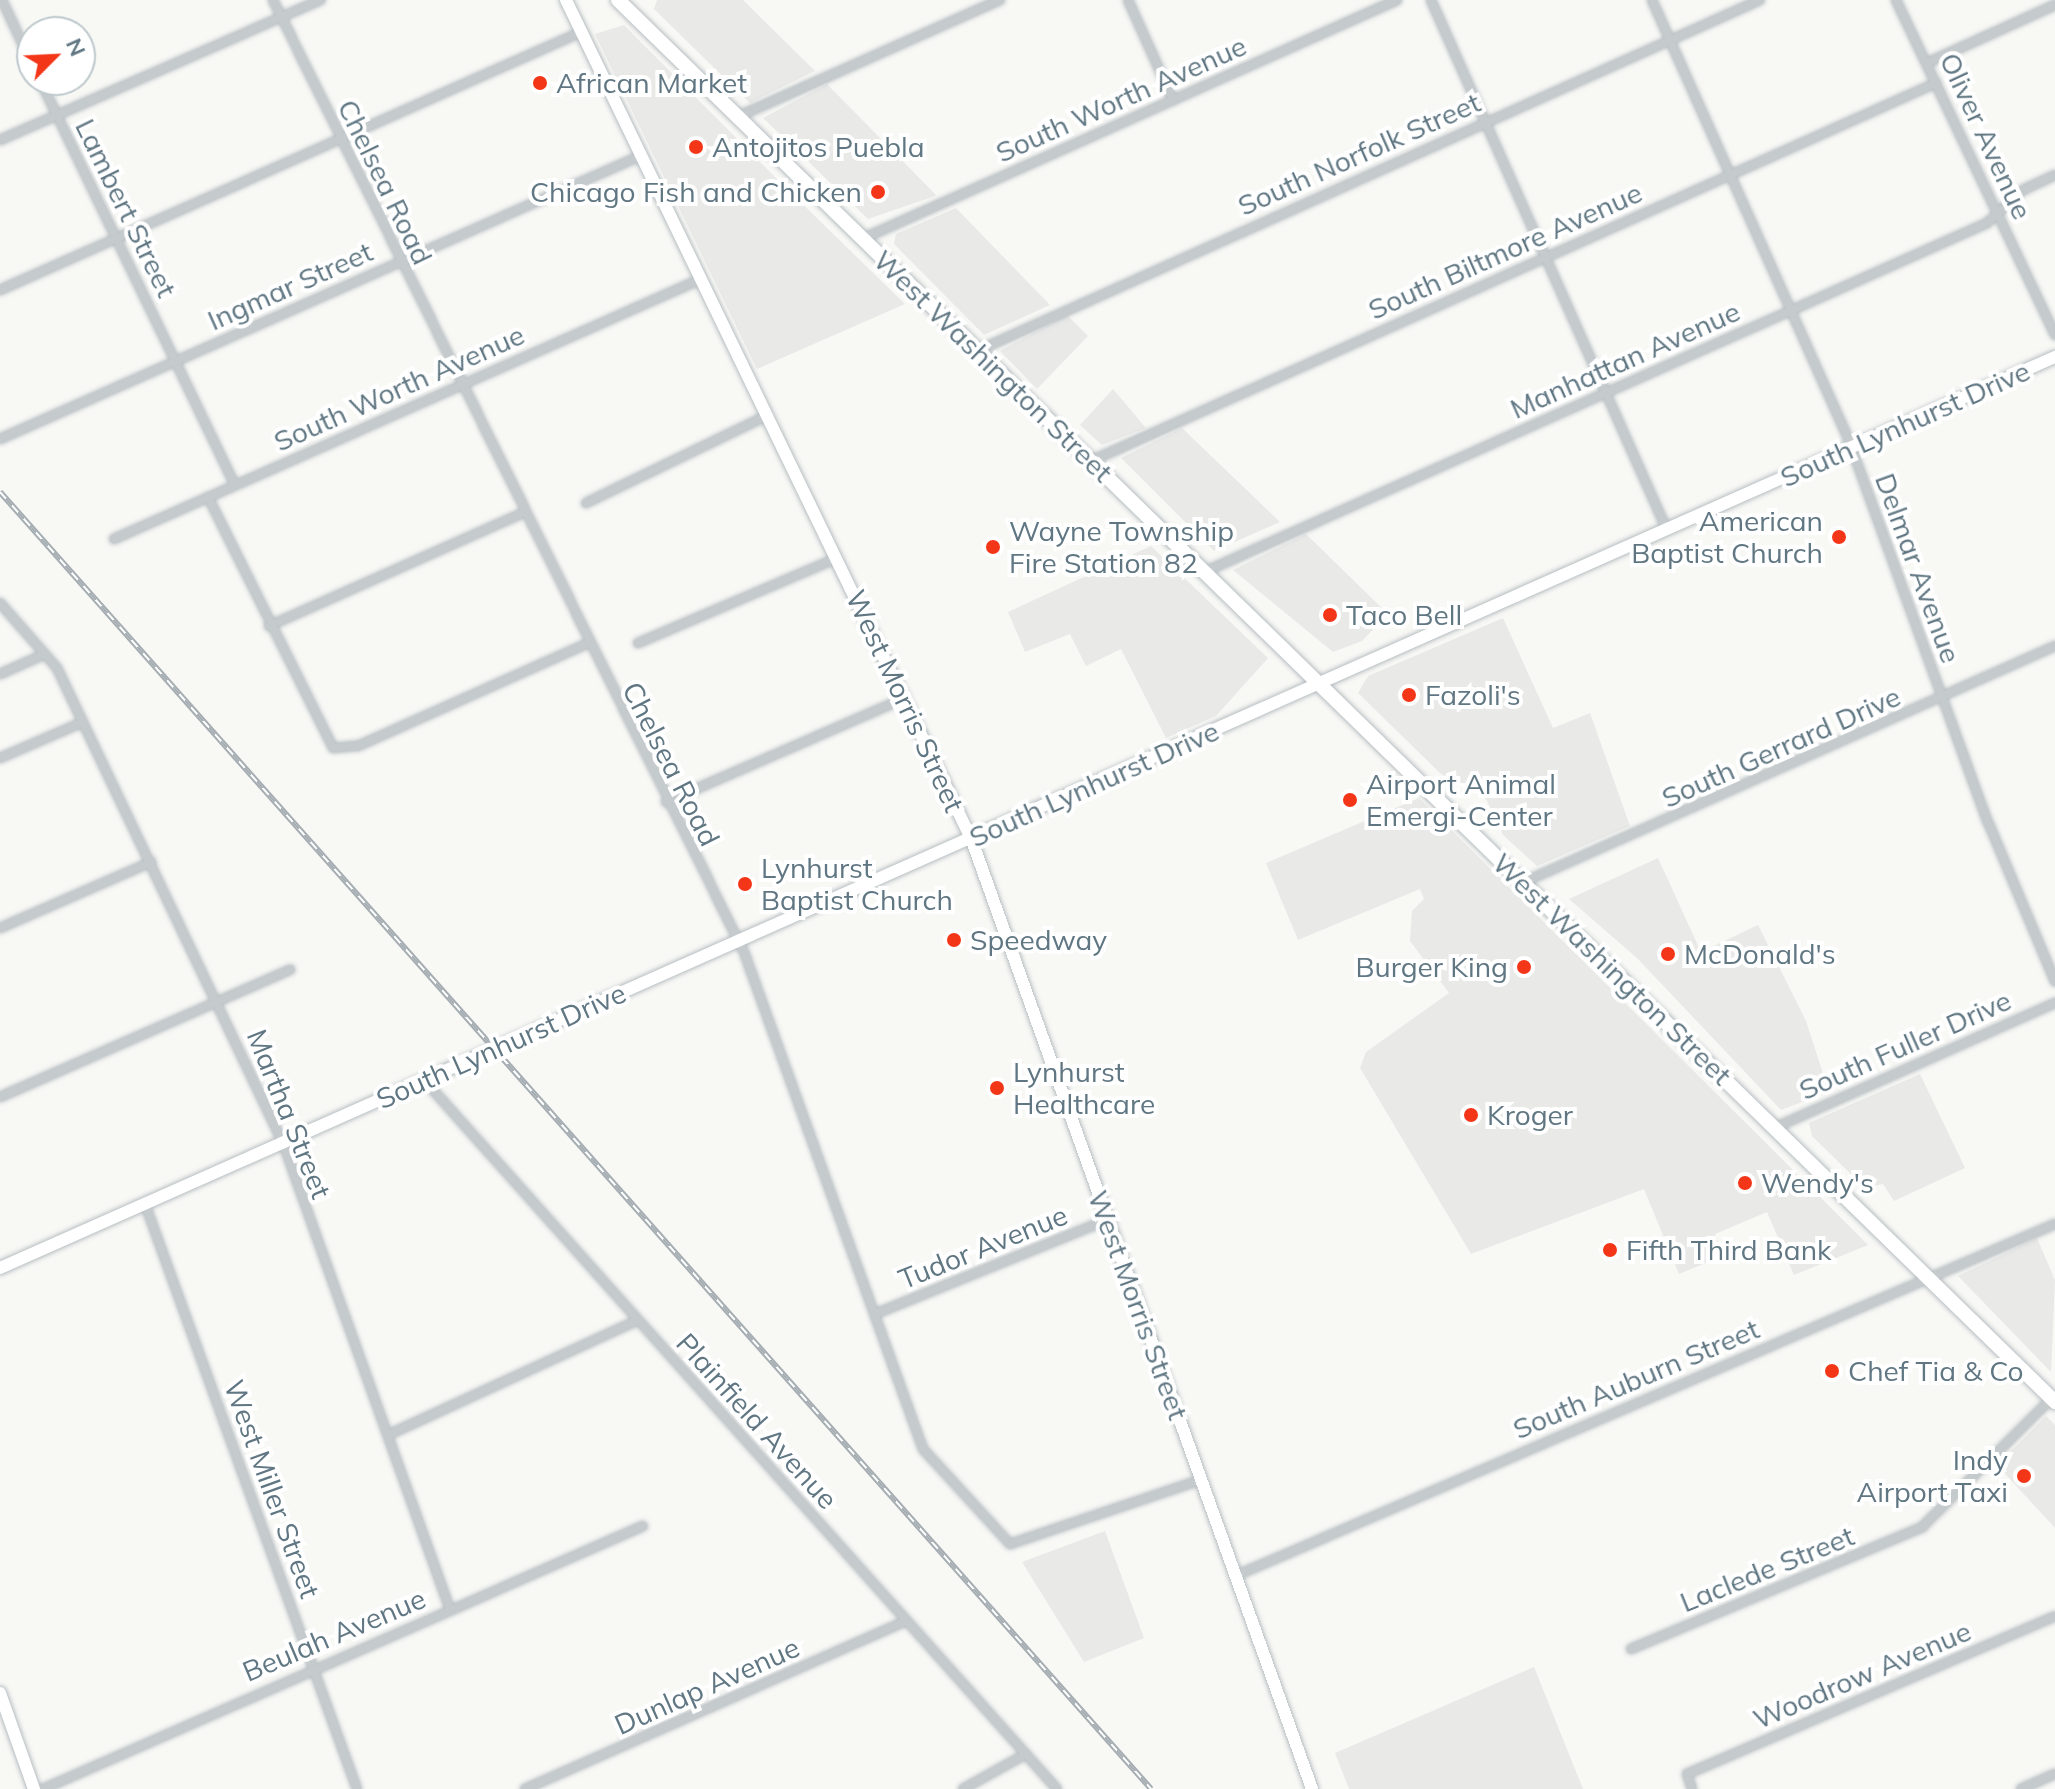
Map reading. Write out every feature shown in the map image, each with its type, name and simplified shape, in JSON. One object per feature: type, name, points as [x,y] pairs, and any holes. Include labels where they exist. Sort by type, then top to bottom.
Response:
[{"type":"main road","name":"West Morris Street","points":[[566,0],[971,838],[1312,1789]]},
{"type":"main road","name":"West Washington Street","points":[[618,0],[2054,1398]]},
{"type":"main road","name":"South Lynhurst Drive","points":[[0,1268],[1321,686],[2055,357]]},
{"type":"main road","points":[[0,1693],[34,1789]]},
{"type":"street","points":[[2,0],[16,30]]},
{"type":"street","name":"Chelsea Road","points":[[273,0],[521,514],[763,999],[920,1445],[1010,1544],[1200,1480]]},
{"type":"street","points":[[0,140],[321,0]]},
{"type":"street","points":[[737,117],[1000,0]]},
{"type":"street","points":[[1128,0],[1173,100]]},
{"type":"street","name":"South Worth Avenue","points":[[862,239],[1397,0]]},
{"type":"street","points":[[1431,0],[1667,530]]},
{"type":"street","name":"Delmar Avenue","points":[[1652,0],[1852,448],[1943,697],[2055,981]]},
{"type":"street","name":"South Norfolk Street","points":[[977,351],[1760,0]]},
{"type":"street","name":"Oliver Avenue","points":[[1896,0],[2055,335]]},
{"type":"street","points":[[1927,63],[2055,5]]},
{"type":"street","points":[[0,290],[581,32]]},
{"type":"street","name":"South Biltmore Avenue","points":[[1091,461],[1936,83]]},
{"type":"street","name":"Lambert Street","points":[[48,96],[235,485]]},
{"type":"street","name":"Ingmar Street","points":[[0,439],[642,155]]},
{"type":"street","name":"Manhattan Avenue","points":[[1204,572],[1792,310],[1999,213],[2055,175]]},
{"type":"street","name":"South Worth Avenue","points":[[114,539],[701,279]]},
{"type":"street","points":[[586,503],[768,415]]},
{"type":"street","points":[[208,497],[325,741],[335,748],[358,746],[586,644]]},
{"type":"street","points":[[269,626],[521,514]]},
{"type":"street","points":[[638,643],[837,558]]},
{"type":"street","points":[[0,603],[45,654],[0,674]]},
{"type":"street","name":"South Gerrard Drive","points":[[1524,882],[2055,646]]},
{"type":"street","name":"Martha Street","points":[[45,654],[83,722],[283,1143],[450,1609]]},
{"type":"street","points":[[666,802],[905,698]]},
{"type":"street","points":[[0,758],[83,722]]},
{"type":"street","points":[[0,928],[151,862]]},
{"type":"street","points":[[0,1097],[290,970]]},
{"type":"street","name":"South Fuller Drive","points":[[1774,1128],[2055,1003]]},
{"type":"street","name":"Plainfield Avenue","points":[[425,1081],[1057,1789]]},
{"type":"street","name":"West Miller Street","points":[[145,1204],[357,1789]]},
{"type":"street","name":"Tudor Avenue","points":[[875,1314],[1107,1220]]},
{"type":"street","name":"South Auburn Street","points":[[1235,1576],[2055,1224]]},
{"type":"street","points":[[388,1435],[638,1320]]},
{"type":"street","name":"Laclede Street","points":[[1631,1649],[1922,1527],[2054,1398]]},
{"type":"street","name":"Beulah Avenue","points":[[43,1789],[313,1668],[643,1526]]},
{"type":"street","name":"Woodrow Avenue","points":[[1692,1789],[1687,1774],[2055,1616]]},
{"type":"street","name":"Dunlap Avenue","points":[[525,1789],[906,1621]]},
{"type":"street","points":[[963,1789],[1026,1754]]},
{"type":"street","points":[[2021,1789],[2055,1774]]},
{"type":"shaded area","points":[[657,0],[743,0],[815,71],[750,103],[654,9]]},
{"type":"shaded area","points":[[624,25],[905,304],[757,369],[595,34]]},
{"type":"shaded area","points":[[827,84],[935,196],[868,219],[763,118]]},
{"type":"shaded area","points":[[956,208],[1050,305],[984,335],[894,244],[896,234]]},
{"type":"shaded area","points":[[1067,315],[1088,336],[1037,389],[1000,351]]},
{"type":"shaded area","points":[[1113,389],[1146,428],[1102,445],[1080,425]]},
{"type":"shaded area","points":[[1182,428],[1280,522],[1214,551],[1121,458]]},
{"type":"shaded area","points":[[1306,534],[1388,614],[1362,641],[1333,652],[1233,570]]},
{"type":"shaded area","points":[[1151,546],[1268,658],[1216,716],[1166,738],[1121,649],[1086,666],[1070,634],[1025,652],[1008,612]]},
{"type":"shaded area","points":[[1503,618],[1553,728],[1590,713],[1630,826],[1537,866],[1503,835],[1479,784],[1464,788],[1440,773],[1358,693],[1368,676]]},
{"type":"shaded area","points":[[1419,798],[1868,1245],[1794,1275],[1767,1212],[1715,1234],[1723,1256],[1679,1274],[1644,1189],[1471,1254],[1360,1068],[1366,1052],[1449,993],[1410,941],[1412,911],[1424,899],[1420,889],[1298,940],[1266,863]]},
{"type":"shaded area","points":[[1658,858],[1701,952],[1758,925],[1806,1021],[1829,1092],[1781,1110],[1637,958],[1569,899]]},
{"type":"shaded area","points":[[1920,1074],[1965,1168],[1894,1201],[1883,1184],[1865,1188],[1812,1136],[1809,1123]]},
{"type":"shaded area","points":[[2037,1238],[2055,1280],[2051,1372],[1958,1276]]},
{"type":"shaded area","points":[[2046,1416],[2055,1425],[2055,1528],[1997,1465]]},
{"type":"shaded area","points":[[1105,1531],[1144,1638],[1084,1662],[1022,1562]]},
{"type":"shaded area","points":[[1534,1667],[1583,1789],[1349,1789],[1335,1753]]},
{"type":"railway","points":[[0,492],[1151,1789]]},
{"type":"place","name":"African Market","points":[[540,83]]},
{"type":"place","name":"Antojitos Puebla","points":[[696,147]]},
{"type":"place","name":"Chicago Fish and Chicken","points":[[878,192]]},
{"type":"place","name":"American Baptist Church","points":[[1839,537]]},
{"type":"place","name":"Wayne Township Fire Station 82","points":[[993,547]]},
{"type":"place","name":"Taco Bell","points":[[1330,615]]},
{"type":"place","name":"Fazoli's","points":[[1409,695]]},
{"type":"place","name":"Airport Animal Emergi-Center","points":[[1350,800]]},
{"type":"place","name":"Lynhurst Baptist Church","points":[[745,884]]},
{"type":"place","name":"Speedway","points":[[954,940]]},
{"type":"place","name":"McDonald's","points":[[1668,954]]},
{"type":"place","name":"Burger King","points":[[1524,967]]},
{"type":"place","name":"Lynhurst Healthcare","points":[[997,1088]]},
{"type":"place","name":"Kroger","points":[[1471,1115]]},
{"type":"place","name":"Wendy's","points":[[1745,1183]]},
{"type":"place","name":"Fifth Third Bank","points":[[1610,1250]]},
{"type":"place","name":"Chef Tia & Co","points":[[1832,1371]]},
{"type":"place","name":"Indy Airport Taxi","points":[[2024,1476]]}]
